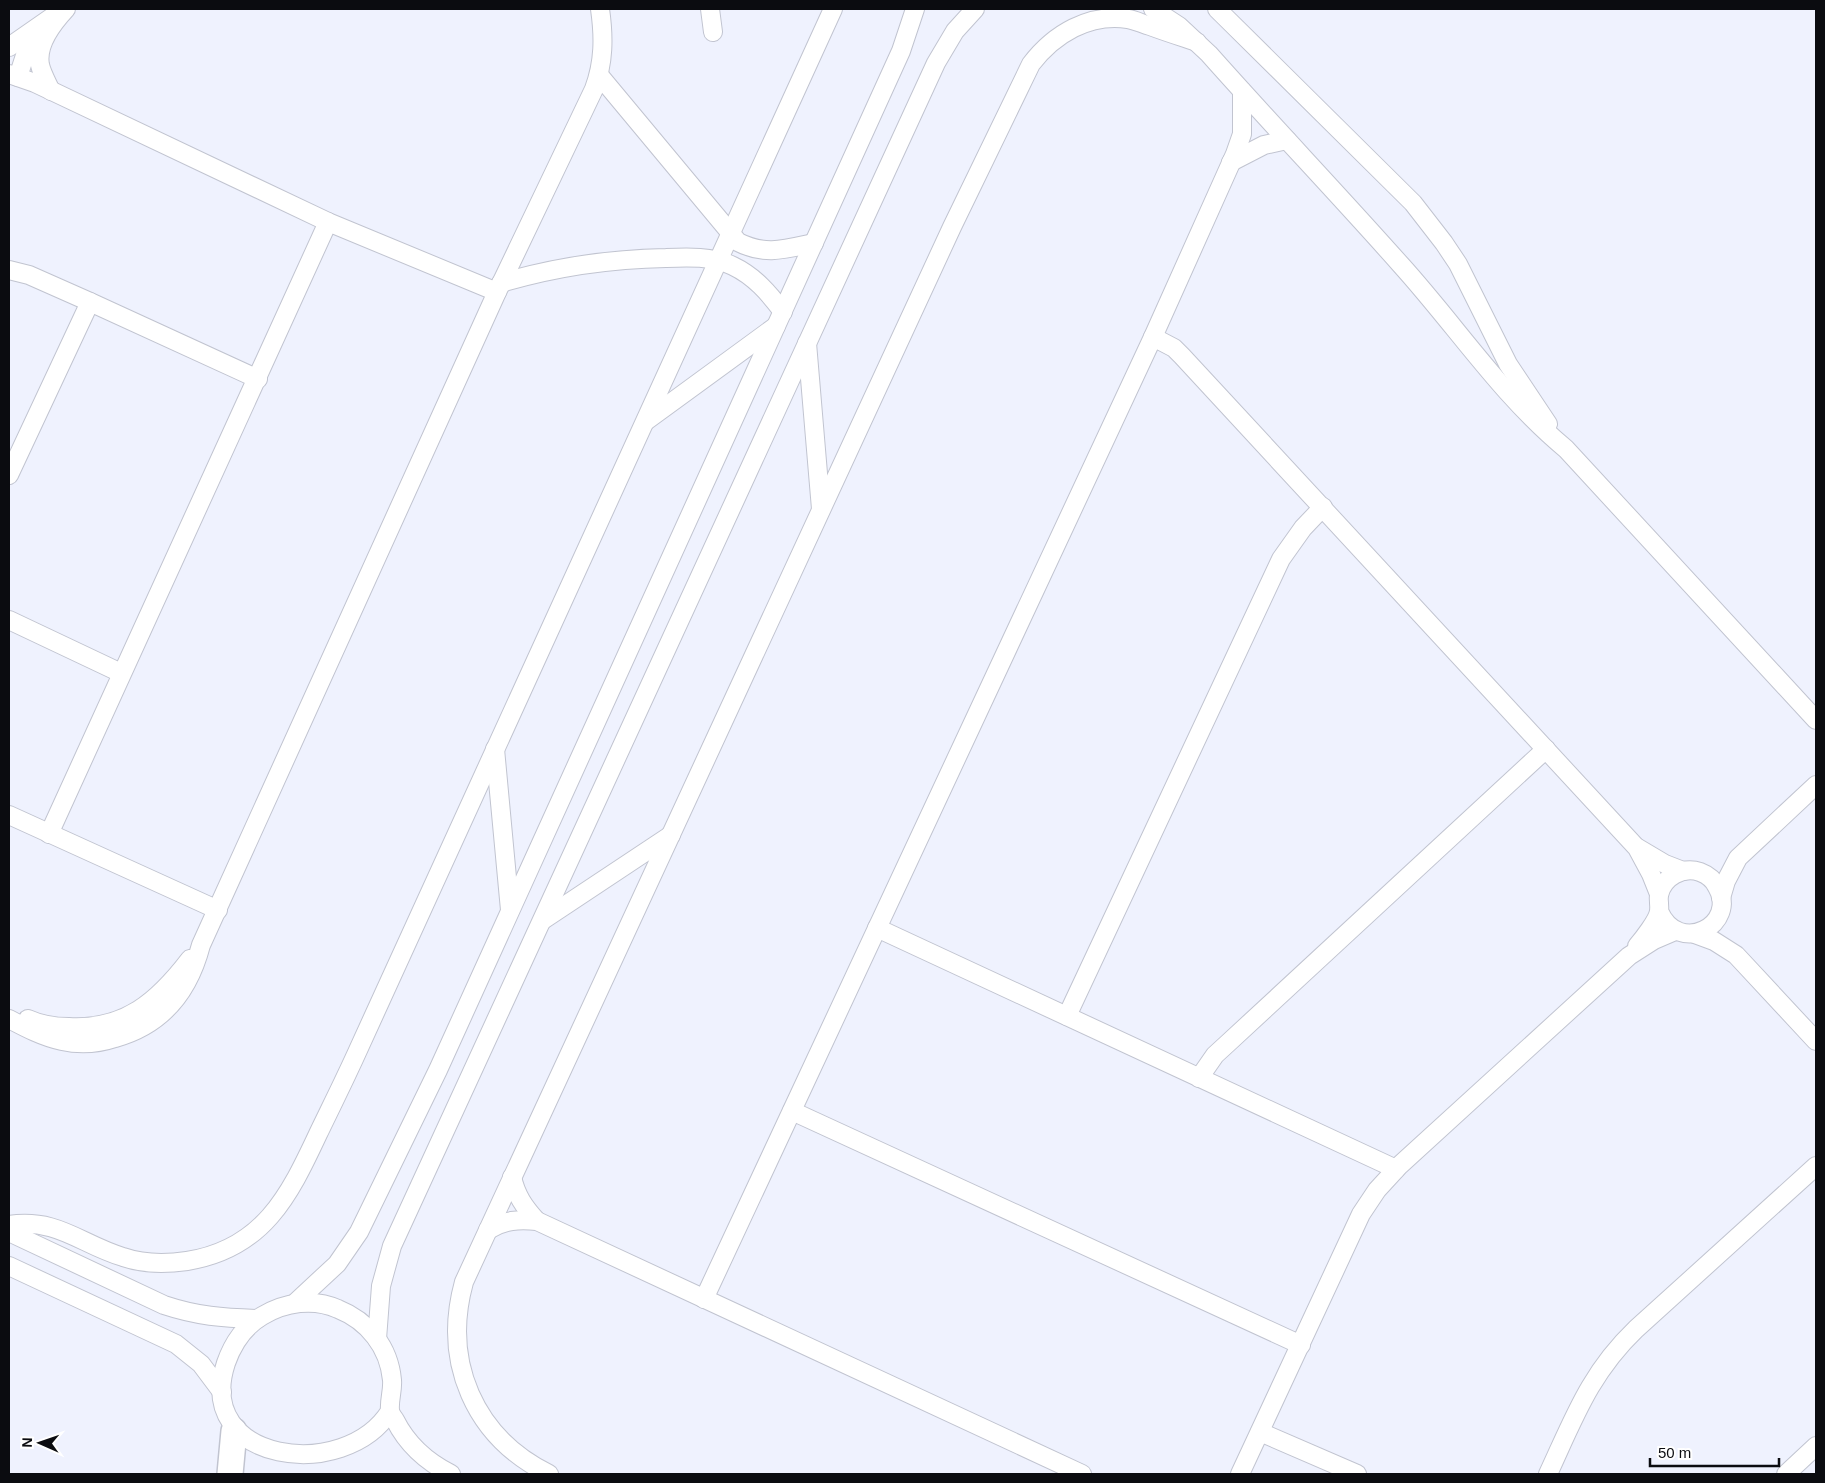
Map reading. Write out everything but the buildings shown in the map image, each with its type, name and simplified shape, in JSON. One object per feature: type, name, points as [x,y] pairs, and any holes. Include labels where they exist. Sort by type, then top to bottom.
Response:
[{"type":"highway","points":[[230,1474],[234,1432]]},
{"type":"street","points":[[9,47],[65,9]]},
{"type":"street","points":[[50,91],[40,65],[40,49],[65,9]]},
{"type":"street","points":[[9,1019],[46,1037],[74,1043],[102,1042],[128,1034],[153,1021],[173,1001],[191,974],[201,945],[499,288],[594,89],[599,75],[603,38],[600,9]]},
{"type":"street","points":[[710,9],[713,32]]},
{"type":"street","points":[[9,1225],[43,1224],[55,1227],[124,1258],[149,1262],[175,1263],[200,1259],[223,1251],[245,1239],[265,1223],[281,1204],[297,1179],[359,1048],[833,9]]},
{"type":"street","points":[[295,1303],[337,1264],[359,1232],[438,1070],[901,51],[915,9]]},
{"type":"street","points":[[377,1339],[381,1286],[392,1246],[936,63],[955,31],[975,9]]},
{"type":"street","points":[[1153,9],[1179,26],[1198,42],[1402,266],[1510,396],[1539,426],[1566,449],[1816,720]]},
{"type":"street","points":[[1217,9],[1413,203],[1429,223],[1458,264],[1508,364],[1566,449]]},
{"type":"street","points":[[549,1474],[528,1463],[515,1453],[492,1431],[474,1403],[462,1371],[457,1341],[456,1327],[464,1282],[952,227],[1030,64],[1059,35],[1071,28],[1092,21],[1114,18],[1129,19],[1198,42]]},
{"type":"street","points":[[38,28],[13,76],[50,91],[328,222],[499,288],[558,268],[604,261],[680,258],[718,260],[748,274],[773,298],[780,319]]},
{"type":"street","points":[[599,75],[738,242],[749,248],[769,251],[814,243]]},
{"type":"street","points":[[704,1299],[1153,337],[1239,146],[1242,134],[1242,91]]},
{"type":"street","points":[[1231,162],[1264,146],[1287,140]]},
{"type":"street","points":[[49,834],[328,222]]},
{"type":"street","points":[[9,270],[29,275],[258,379]]},
{"type":"street","points":[[9,475],[90,302]]},
{"type":"street","points":[[643,423],[780,319]]},
{"type":"street","points":[[1153,337],[1169,345],[1182,356],[1638,848],[1651,874],[1662,919],[1675,931],[1683,934],[1695,934],[1714,941],[1736,955],[1816,1041]]},
{"type":"street","points":[[807,342],[821,510]]},
{"type":"street","points":[[1067,1016],[1281,559],[1303,528],[1323,507]]},
{"type":"street","points":[[9,620],[121,673]]},
{"type":"street","points":[[1199,1078],[1211,1060],[1227,1044],[1546,748]]},
{"type":"street","points":[[495,749],[510,911]]},
{"type":"street","points":[[1695,934],[1708,928],[1715,922],[1726,881],[1738,858],[1816,785]]},
{"type":"street","points":[[9,815],[218,910]]},
{"type":"street","points":[[542,920],[671,835]]},
{"type":"street","points":[[1638,848],[1665,864],[1687,871],[1700,872],[1714,882],[1736,955]]},
{"type":"street","points":[[1629,956],[1647,932],[1668,879],[1687,871],[1714,866],[1738,858]]},
{"type":"street","points":[[877,928],[1396,1170]]},
{"type":"street","points":[[1240,1474],[1361,1214],[1377,1190],[1396,1170],[1629,956],[1654,940],[1675,931]]},
{"type":"street","points":[[9,1011],[34,1022],[62,1027],[91,1027],[118,1021],[142,1009],[166,988],[201,945]]},
{"type":"street","points":[[792,1111],[1301,1345]]},
{"type":"street","points":[[1548,1474],[1586,1393],[1610,1357],[1636,1329],[1816,1166]]},
{"type":"street","points":[[512,1177],[515,1190],[521,1201],[537,1221]]},
{"type":"street","points":[[488,1230],[496,1225],[514,1220],[537,1221],[1082,1474]]},
{"type":"street","points":[[9,1232],[181,1311],[216,1318],[257,1319]]},
{"type":"street","points":[[9,1266],[176,1344],[201,1364],[222,1392]]},
{"type":"street","points":[[279,1469],[265,1463],[253,1454],[234,1432],[224,1406],[222,1392],[223,1374],[228,1356],[240,1336],[257,1319],[282,1306],[295,1303],[322,1304],[335,1307],[359,1320],[377,1339],[385,1352],[391,1374],[392,1396],[390,1411],[377,1438],[357,1458]]},
{"type":"street","points":[[390,1411],[398,1426],[419,1452],[430,1462],[451,1474]]},
{"type":"street","points":[[1260,1432],[1357,1474]]},
{"type":"street","points":[[1786,1474],[1816,1446]]}]
